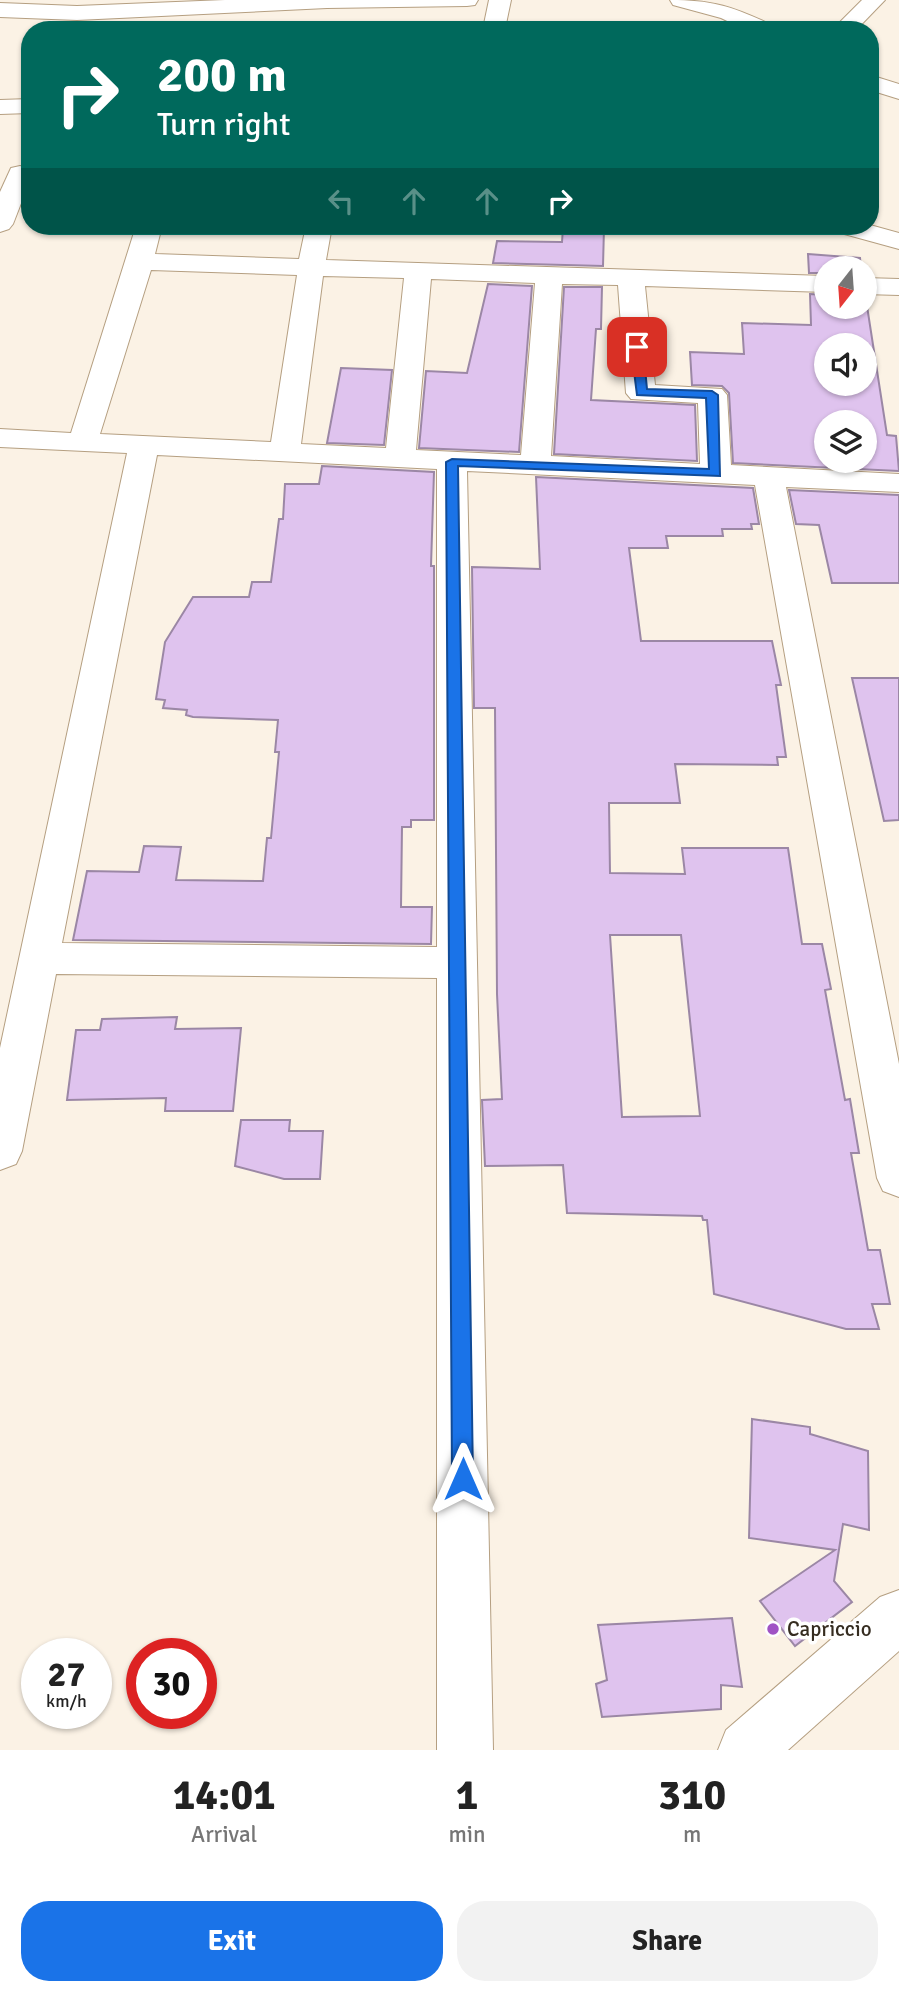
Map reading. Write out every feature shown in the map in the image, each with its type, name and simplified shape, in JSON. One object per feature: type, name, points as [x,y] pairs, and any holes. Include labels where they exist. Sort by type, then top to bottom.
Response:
[{"type":"street","points":[[0,10],[78,13],[467,0]]},
{"type":"street","points":[[496,21],[499,0]]},
{"type":"street","points":[[681,0],[737,7],[753,21]]},
{"type":"street","points":[[852,21],[874,0]]},
{"type":"street","points":[[879,85],[899,92]]},
{"type":"street","points":[[0,107],[21,106]]},
{"type":"street","points":[[0,224],[20,173]]},
{"type":"street","points":[[83,442],[147,235]]},
{"type":"street","points":[[285,451],[318,235]]},
{"type":"street","points":[[878,235],[899,241]]},
{"type":"street","points":[[140,262],[814,285]]},
{"type":"street","points":[[400,459],[418,271]]},
{"type":"street","points":[[536,466],[549,275]]},
{"type":"street","points":[[631,278],[641,393],[712,395],[716,473]]},
{"type":"street","points":[[877,286],[899,287]]},
{"type":"street","points":[[0,438],[899,483]]},
{"type":"street","points":[[0,1151],[144,445]]},
{"type":"street","points":[[452,462],[465,1750]]},
{"type":"street","points":[[769,477],[899,1178]]},
{"type":"street","points":[[39,958],[458,963]]},
{"type":"street","points":[[746,1750],[899,1616]]},
{"type":"building","points":[[562,235],[604,235],[603,266],[493,263],[497,241],[562,242]]},
{"type":"building","points":[[808,254],[834,256],[814,256],[814,273],[809,273]]},
{"type":"building","points":[[488,284],[532,286],[519,452],[419,448],[426,371],[467,373]]},
{"type":"building","points":[[564,287],[602,287],[601,329],[596,329],[591,400],[695,405],[697,461],[554,454]]},
{"type":"building","points":[[810,294],[814,294],[814,319],[869,319],[871,333],[814,333],[814,396],[877,396],[877,370],[887,435],[896,436],[899,471],[877,470],[877,410],[814,410],[814,467],[733,463],[729,393],[722,386],[692,385],[690,352],[744,354],[742,323],[811,325]]},
{"type":"building","points":[[341,368],[392,370],[384,445],[327,443]]},
{"type":"building","points":[[322,466],[434,472],[431,566],[434,566],[434,820],[411,820],[411,827],[402,827],[401,907],[432,907],[431,944],[73,940],[87,871],[139,872],[144,846],[181,847],[176,880],[263,881],[267,838],[271,838],[279,752],[275,752],[278,720],[193,717],[186,715],[187,710],[163,708],[165,700],[156,699],[165,642],[193,597],[249,597],[252,582],[271,582],[279,519],[283,519],[285,484],[319,484]]},
{"type":"building","points":[[536,477],[753,488],[759,524],[751,524],[752,529],[722,529],[723,536],[666,536],[668,548],[629,548],[641,641],[772,641],[781,685],[776,685],[786,757],[777,757],[778,765],[675,764],[680,803],[609,803],[610,873],[685,874],[682,848],[788,848],[802,944],[822,944],[831,989],[825,990],[845,1100],[850,1099],[859,1153],[851,1153],[868,1250],[880,1250],[890,1304],[872,1304],[879,1329],[846,1329],[714,1294],[707,1220],[703,1220],[702,1216],[567,1213],[563,1165],[485,1166],[482,1100],[502,1099],[497,994],[495,708],[474,708],[472,567],[540,569]],"holes":[[[610,935],[681,935],[700,1116],[622,1117]]]},
{"type":"building","points":[[789,490],[899,495],[899,583],[832,583],[819,525],[796,524]]},
{"type":"building","points":[[852,678],[899,678],[899,820],[884,821]]},
{"type":"building","points":[[177,1017],[175,1029],[241,1028],[233,1111],[165,1111],[166,1098],[67,1100],[76,1030],[100,1030],[102,1019]]},
{"type":"building","points":[[241,1120],[290,1120],[289,1131],[323,1131],[320,1179],[284,1179],[235,1166]]},
{"type":"building","points":[[752,1419],[810,1427],[810,1434],[868,1451],[869,1530],[843,1524],[834,1581],[852,1602],[795,1646],[760,1601],[835,1550],[749,1538]]},
{"type":"building","points":[[732,1618],[742,1687],[721,1685],[721,1709],[602,1717],[596,1684],[607,1680],[598,1625]]},
{"type":"place","name":"Capriccio","points":[[773,1629]]},
{"type":"route","points":[[463,1479],[452,462],[716,473],[712,395],[641,393],[637,347]]}]
